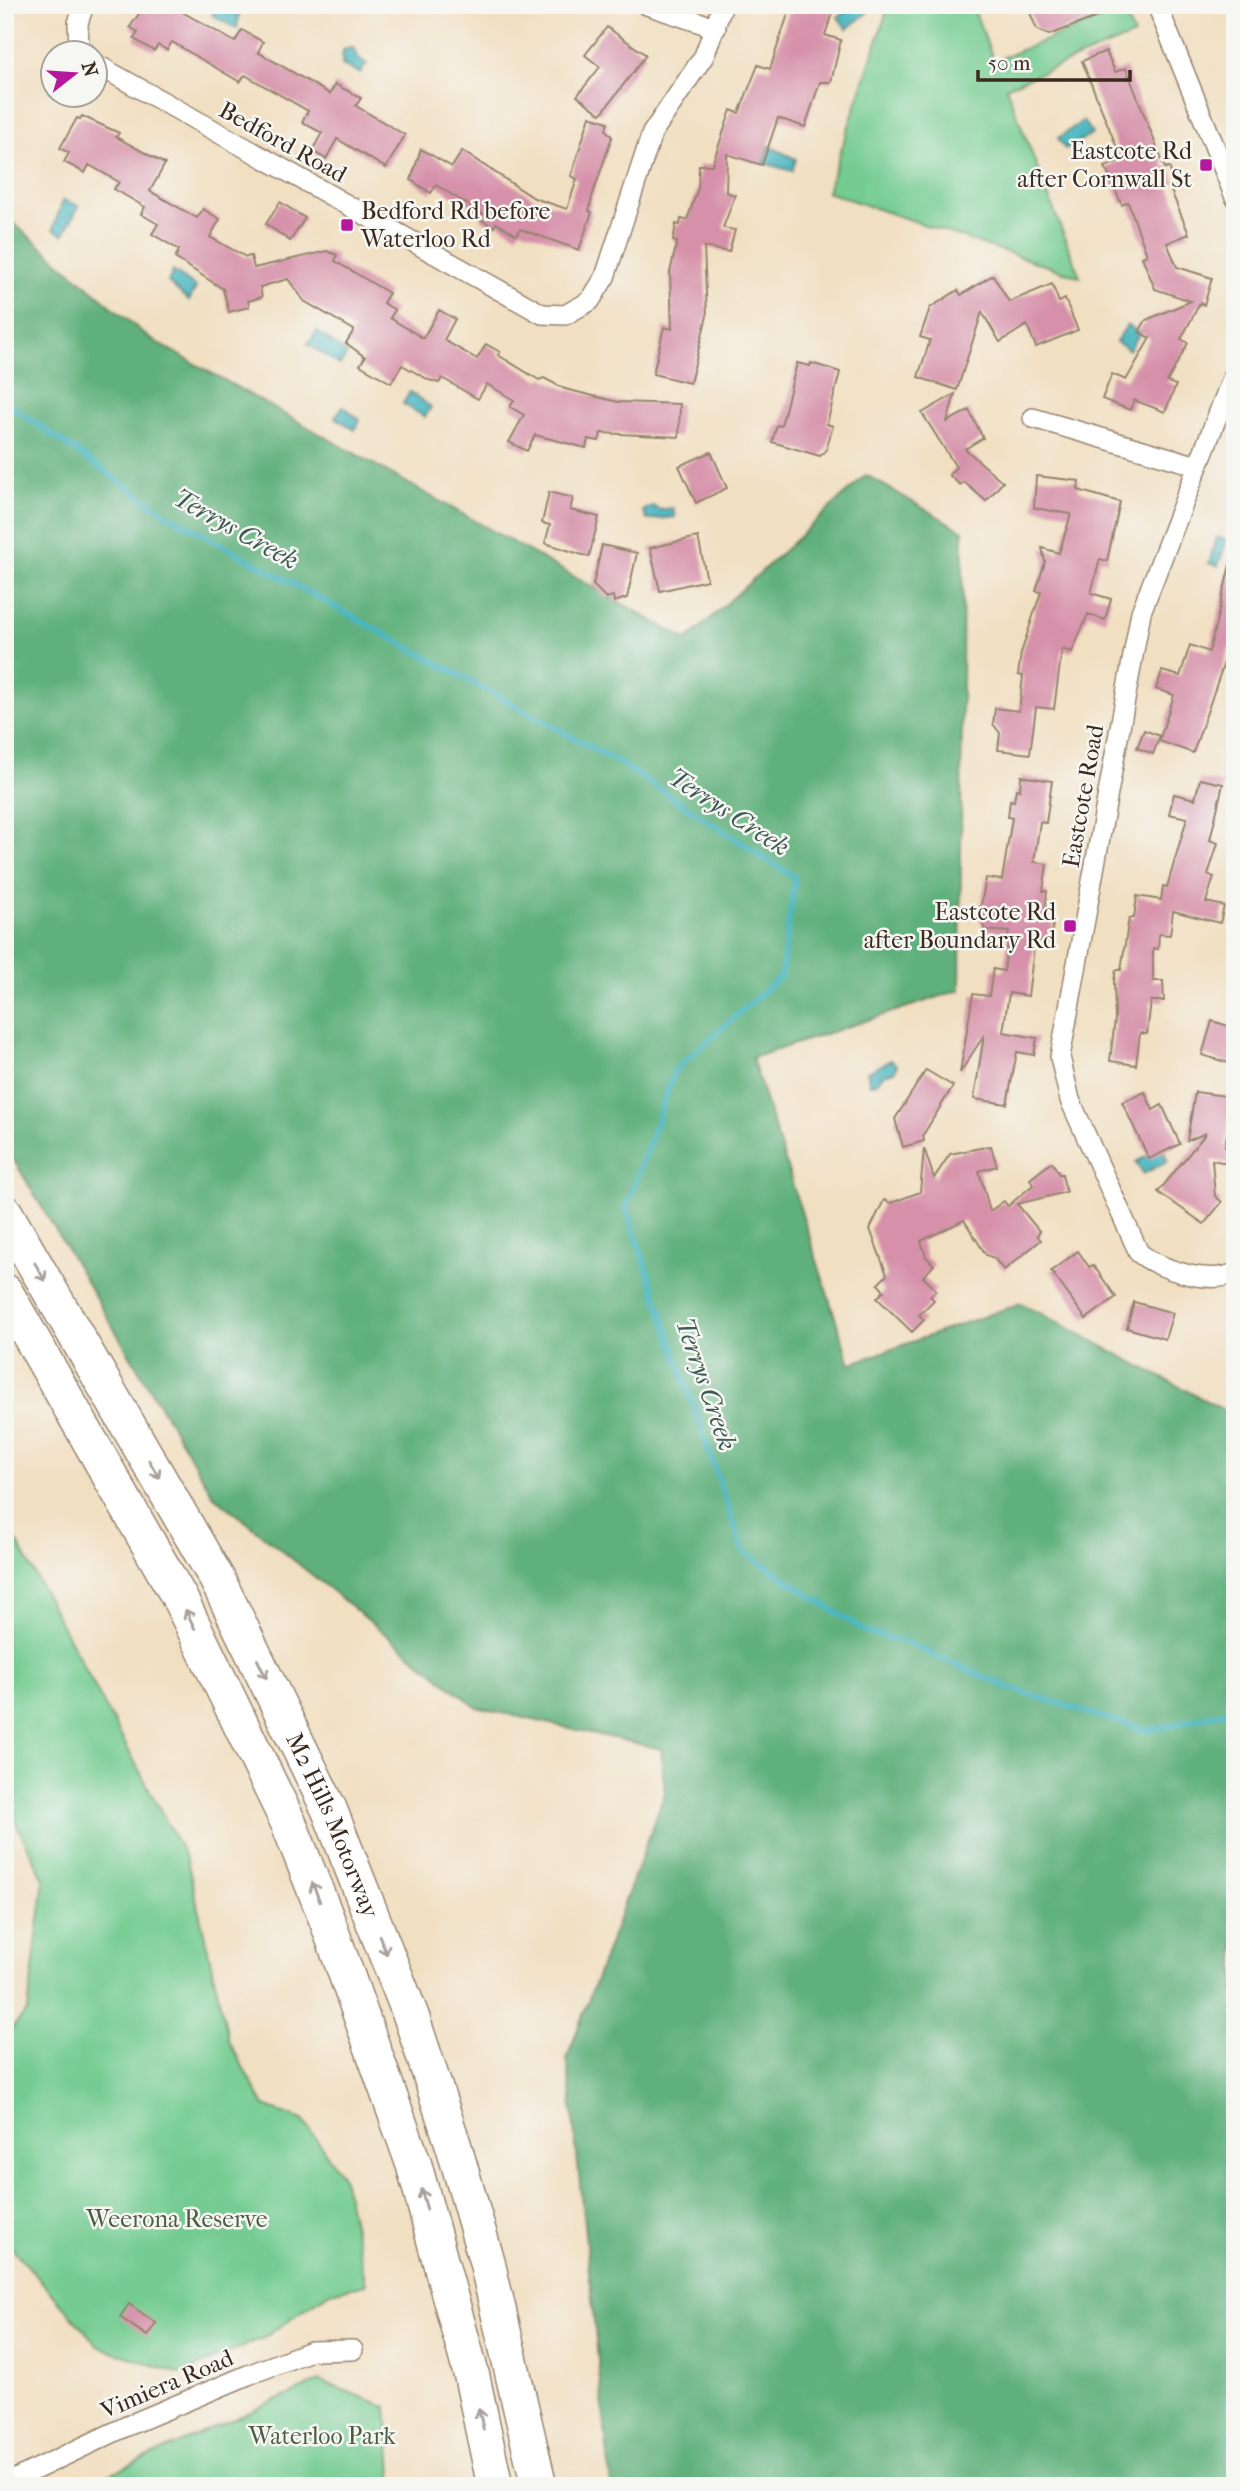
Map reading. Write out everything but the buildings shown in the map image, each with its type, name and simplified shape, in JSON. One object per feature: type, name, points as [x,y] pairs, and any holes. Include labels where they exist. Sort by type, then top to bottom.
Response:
[{"type":"highway","name":"M2 Hills Motorway","points":[[5,1213],[217,1579],[329,1809],[411,2016],[454,2147],[490,2275],[539,2486]]},
{"type":"highway","name":"M2 Hills Motorway","points":[[5,1292],[180,1597],[289,1824],[327,1920],[414,2165],[472,2377],[495,2486]]},
{"type":"street","points":[[80,38],[78,23],[84,5]]},
{"type":"street","points":[[647,5],[716,28]]},
{"type":"street","name":"Bedford Road","points":[[108,71],[542,314],[565,315],[590,301],[605,277],[652,133],[704,56],[723,5]]},
{"type":"street","points":[[1157,5],[1235,197]]},
{"type":"street","name":"Eastcote Road","points":[[1235,371],[1141,612],[1060,1057],[1067,1093],[1139,1253],[1151,1261],[1215,1280],[1235,1273]]},
{"type":"street","points":[[1033,418],[1198,467]]},
{"type":"street","name":"Vimiera Road","points":[[5,2484],[248,2375],[311,2351],[354,2350]]},
{"type":"green space","points":[[889,5],[972,5],[994,61],[1123,9],[1134,35],[1006,87],[1080,277],[827,192]]},
{"type":"green space","points":[[5,216],[149,338],[687,640],[866,475],[963,531],[960,990],[752,1058],[850,1364],[1021,1303],[1229,1413],[1235,1413],[1235,2486],[611,2486],[567,2058],[665,1793],[661,1749],[476,1707],[213,1495],[5,1145]]},
{"type":"green space","name":"Weerona Reserve","points":[[17,1541],[187,1860],[229,2041],[264,2106],[303,2120],[343,2178],[366,2284],[330,2292],[263,2338],[180,2374],[99,2347],[5,2240],[5,2037],[28,2010],[44,1879],[5,1801],[5,1547]]},
{"type":"green space","name":"Waterloo Park","points":[[320,2381],[387,2407],[393,2486],[83,2486]]},
{"type":"water","points":[[218,5],[226,5],[239,14],[237,29],[212,15]]},
{"type":"water","points":[[857,5],[866,5],[870,10],[847,29],[838,17]]},
{"type":"water","points":[[353,47],[357,57],[367,64],[360,73],[342,65],[343,50]]},
{"type":"water","points":[[1083,121],[1092,134],[1065,149],[1058,138]]},
{"type":"water","points":[[769,146],[796,159],[792,171],[764,163]]},
{"type":"water","points":[[63,200],[79,206],[63,235],[53,229]]},
{"type":"water","points":[[173,271],[196,287],[189,301],[168,282]]},
{"type":"water","points":[[1127,325],[1140,333],[1129,350],[1116,342]]},
{"type":"water","points":[[317,331],[347,354],[340,365],[308,344]]},
{"type":"water","points":[[410,392],[431,407],[425,417],[403,404]]},
{"type":"water","points":[[343,406],[360,420],[355,430],[335,417]]},
{"type":"water","points":[[652,506],[660,510],[673,508],[675,517],[647,520],[643,511]]},
{"type":"water","points":[[1217,537],[1227,540],[1218,566],[1209,563]]},
{"type":"water","points":[[891,1060],[897,1065],[895,1071],[883,1075],[877,1083],[870,1084],[867,1072]]},
{"type":"water","points":[[1162,1148],[1168,1161],[1143,1174],[1136,1162]]},
{"type":"waterway","name":"Terrys Creek","points":[[5,402],[168,515],[623,765],[795,878],[781,976],[675,1070],[626,1208],[743,1551],[866,1632],[905,1642],[1012,1689],[1148,1731],[1235,1709]]},
{"type":"place","name":"Eastcote Rd after Cornwall St","points":[[1206,165]]},
{"type":"place","name":"Bedford Rd before Waterloo Rd","points":[[347,225]]},
{"type":"place","name":"Eastcote Rd after Boundary Rd","points":[[1070,926]]}]
